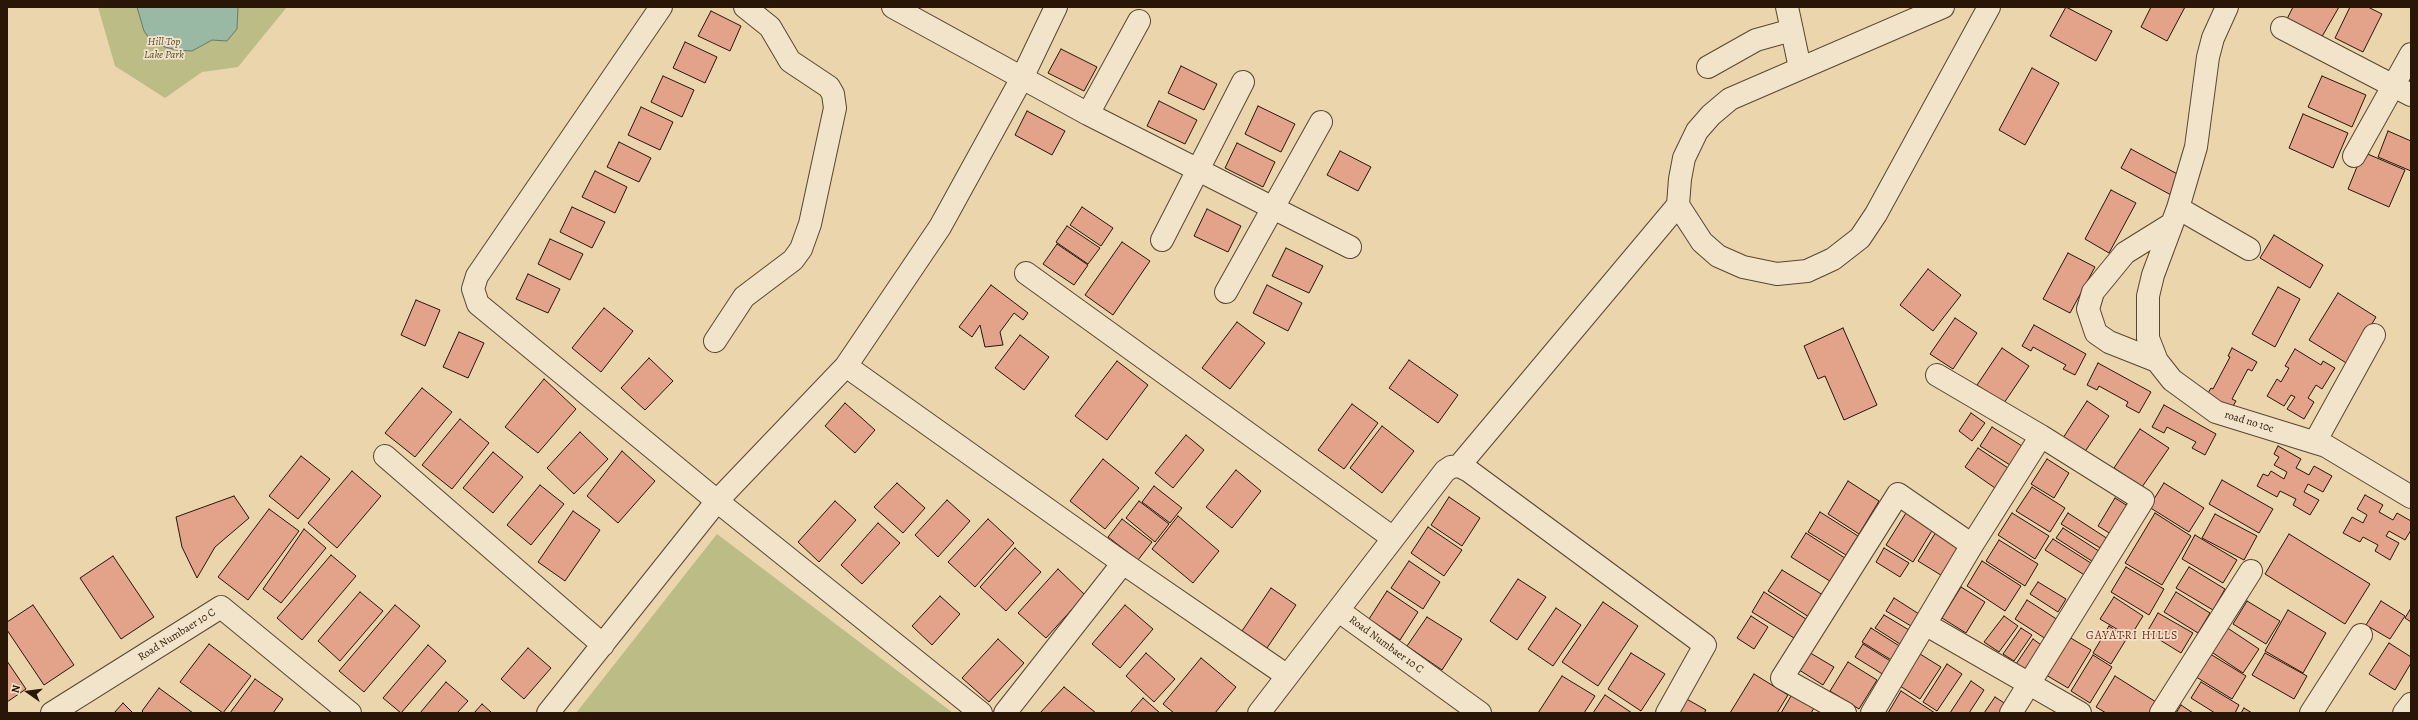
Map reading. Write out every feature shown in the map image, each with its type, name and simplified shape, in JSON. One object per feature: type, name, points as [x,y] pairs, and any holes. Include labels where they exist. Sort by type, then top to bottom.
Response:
[{"type":"street","points":[[661,7],[477,276],[473,289],[478,304],[717,501],[981,713]]},
{"type":"street","points":[[715,341],[744,297],[792,260],[801,248],[810,224],[835,108],[833,94],[829,87],[790,61],[770,27],[745,7]]},
{"type":"street","points":[[893,7],[1088,114],[1200,169],[1350,247]]},
{"type":"street","points":[[548,713],[717,501],[852,357],[940,227],[1022,78],[1056,7]]},
{"type":"street","points":[[1787,7],[1800,68]]},
{"type":"street","points":[[1459,466],[1678,205],[1680,179],[1684,158],[1697,131],[1711,115],[1730,99],[1943,7]]},
{"type":"street","points":[[1678,205],[1702,242],[1718,256],[1743,267],[1777,274],[1807,271],[1833,259],[1860,238],[1876,214],[1989,7]]},
{"type":"street","points":[[2157,361],[2148,338],[2148,296],[2196,147],[2208,57],[2213,38],[2227,7]]},
{"type":"street","points":[[1088,114],[1139,21]]},
{"type":"street","points":[[2282,28],[2402,90]]},
{"type":"street","points":[[1708,68],[1756,40],[1792,30]]},
{"type":"street","points":[[2354,156],[2402,90],[2411,54]]},
{"type":"street","points":[[1162,240],[1200,169],[1243,82]]},
{"type":"street","points":[[1226,292],[1320,122]]},
{"type":"street","points":[[2174,216],[2249,249]]},
{"type":"street","points":[[2157,361],[2109,342],[2096,333],[2088,309],[2093,292],[2126,253],[2174,216]]},
{"type":"street","points":[[1026,273],[1393,538]]},
{"type":"street","points":[[2315,442],[2374,335]]},
{"type":"street","points":[[852,357],[1123,563],[1286,675]]},
{"type":"street","name":"road no 10c","points":[[2157,361],[2172,380],[2216,412],[2315,442],[2337,452],[2411,497]]},
{"type":"street","points":[[1937,375],[2041,436],[2143,500],[2011,713]]},
{"type":"street","points":[[1872,713],[1972,545],[2041,436]]},
{"type":"street","points":[[385,456],[603,645]]},
{"type":"street","points":[[1339,611],[1445,471],[1451,467],[1459,466],[1469,471],[1705,645],[1668,713]]},
{"type":"street","points":[[1845,713],[1782,678],[1898,494],[1972,545]]},
{"type":"street","points":[[1005,713],[1123,563]]},
{"type":"street","points":[[2160,713],[2251,571]]},
{"type":"street","name":"Road Numbaer 10 C","points":[[52,713],[221,607],[350,713]]},
{"type":"street","name":"Road Numbaer 10 C","points":[[1259,713],[1286,675],[1339,611],[1480,713]]},
{"type":"street","points":[[1925,624],[2080,713]]},
{"type":"street","points":[[2311,713],[2361,635]]},
{"type":"street","points":[[2404,713],[2411,704]]},
{"type":"green space","name":"Hill Top Lake Park","points":[[98,7],[287,7],[238,67],[202,72],[165,98],[115,66]]},
{"type":"green space","points":[[717,534],[953,713],[576,713]]},
{"type":"shaded area","points":[[137,7],[238,7],[237,29],[227,41],[212,40],[192,51],[177,50],[153,44],[144,31]]},
{"type":"building","points":[[2066,7],[2112,31],[2096,61],[2050,36]]},
{"type":"building","points":[[2151,7],[2185,7],[2167,41],[2141,27]]},
{"type":"building","points":[[2293,7],[2339,7],[2320,40],[2286,21]]},
{"type":"building","points":[[2350,7],[2368,7],[2382,14],[2363,52],[2335,38]]},
{"type":"building","points":[[711,11],[741,26],[730,51],[698,36]]},
{"type":"building","points":[[685,42],[717,57],[705,83],[673,68]]},
{"type":"building","points":[[1061,49],[1097,67],[1084,91],[1048,73]]},
{"type":"building","points":[[1181,66],[1217,84],[1204,110],[1168,93]]},
{"type":"building","points":[[2032,68],[2059,83],[2025,145],[1999,130]]},
{"type":"building","points":[[663,76],[694,90],[682,117],[651,102]]},
{"type":"building","points":[[2322,76],[2366,95],[2352,127],[2308,107]]},
{"type":"building","points":[[1159,101],[1197,120],[1185,144],[1147,126]]},
{"type":"building","points":[[1258,106],[1295,124],[1281,152],[1245,134]]},
{"type":"building","points":[[641,107],[673,122],[660,150],[628,135]]},
{"type":"building","points":[[1027,111],[1065,131],[1052,155],[1015,135]]},
{"type":"building","points":[[2303,114],[2348,133],[2333,168],[2289,148]]},
{"type":"building","points":[[2388,131],[2411,141],[2411,171],[2378,157]]},
{"type":"building","points":[[619,142],[651,158],[639,182],[607,167]]},
{"type":"building","points":[[1237,143],[1275,162],[1263,187],[1225,168]]},
{"type":"building","points":[[2131,149],[2183,177],[2173,196],[2121,168]]},
{"type":"building","points":[[1340,151],[1371,167],[1358,191],[1327,175]]},
{"type":"building","points":[[2363,152],[2405,170],[2389,207],[2348,189]]},
{"type":"building","points":[[595,171],[627,187],[615,213],[582,197]]},
{"type":"building","points":[[2111,190],[2136,203],[2109,253],[2085,239]]},
{"type":"building","points":[[572,207],[605,222],[592,248],[560,232]]},
{"type":"building","points":[[1082,207],[1113,228],[1101,246],[1070,225]]},
{"type":"building","points":[[1207,209],[1241,226],[1228,252],[1194,236]]},
{"type":"building","points":[[1067,226],[1100,248],[1088,264],[1056,242]]},
{"type":"building","points":[[2274,235],[2323,265],[2310,288],[2260,258]]},
{"type":"building","points":[[550,239],[583,254],[570,280],[538,264]]},
{"type":"building","points":[[1122,242],[1150,261],[1113,315],[1085,295]]},
{"type":"building","points":[[1057,244],[1088,265],[1074,285],[1043,264]]},
{"type":"building","points":[[1286,248],[1323,266],[1309,293],[1272,276]]},
{"type":"building","points":[[2068,253],[2095,267],[2070,313],[2043,299]]},
{"type":"building","points":[[1928,269],[1961,295],[1933,331],[1900,305]]},
{"type":"building","points":[[528,274],[560,289],[548,313],[516,299]]},
{"type":"building","points":[[991,285],[1028,313],[1023,320],[1014,313],[1000,332],[1003,345],[985,347],[980,325],[972,337],[959,327]]},
{"type":"building","points":[[1267,285],[1302,303],[1288,331],[1253,313]]},
{"type":"building","points":[[2278,287],[2300,299],[2275,347],[2252,334]]},
{"type":"building","points":[[2338,293],[2376,317],[2348,364],[2309,340]]},
{"type":"building","points":[[416,300],[440,310],[425,346],[401,335]]},
{"type":"building","points":[[604,308],[633,331],[601,372],[572,348]]},
{"type":"building","points":[[1955,318],[1977,333],[1953,369],[1930,354]]},
{"type":"building","points":[[1237,322],[1265,343],[1230,389],[1202,368]]},
{"type":"building","points":[[2034,325],[2086,354],[2075,375],[2063,369],[2066,365],[2033,347],[2031,351],[2022,346]]},
{"type":"building","points":[[1843,328],[1877,405],[1844,420],[1825,376],[1818,379],[1804,346]]},
{"type":"building","points":[[459,332],[484,343],[468,378],[443,367]]},
{"type":"building","points":[[1020,335],[1049,357],[1024,390],[995,368]]},
{"type":"building","points":[[2002,348],[2029,366],[2004,403],[1977,385]]},
{"type":"building","points":[[2232,348],[2257,362],[2252,371],[2248,369],[2232,399],[2236,401],[2230,411],[2205,398],[2211,388],[2213,389],[2230,357],[2228,356]]},
{"type":"building","points":[[2295,349],[2321,365],[2323,361],[2335,368],[2322,389],[2316,385],[2308,398],[2314,402],[2304,419],[2287,409],[2295,397],[2291,395],[2284,406],[2267,396],[2277,379],[2281,382],[2289,368],[2285,366]]},
{"type":"building","points":[[649,358],[673,381],[645,410],[621,388]]},
{"type":"building","points":[[1409,360],[1458,395],[1438,423],[1389,388]]},
{"type":"building","points":[[1117,361],[1148,385],[1107,440],[1075,416]]},
{"type":"building","points":[[2098,363],[2151,392],[2139,413],[2126,406],[2128,402],[2099,386],[2097,390],[2087,385]]},
{"type":"building","points":[[544,379],[576,409],[538,453],[505,427]]},
{"type":"building","points":[[422,388],[452,412],[415,457],[385,433]]},
{"type":"building","points":[[2087,401],[2109,416],[2084,453],[2063,438]]},
{"type":"building","points":[[845,403],[875,430],[855,453],[825,426]]},
{"type":"building","points":[[1352,404],[1378,423],[1344,469],[1318,450]]},
{"type":"building","points":[[2164,405],[2216,434],[2205,455],[2192,448],[2196,442],[2167,427],[2164,433],[2152,427]]},
{"type":"building","points":[[1971,413],[1985,423],[1972,441],[1959,431]]},
{"type":"building","points":[[460,419],[489,443],[452,489],[422,465]]},
{"type":"building","points":[[1382,426],[1414,451],[1382,493],[1350,468]]},
{"type":"building","points":[[1992,427],[2022,446],[2010,465],[1980,446]]},
{"type":"building","points":[[2140,429],[2169,448],[2142,487],[2114,468]]},
{"type":"building","points":[[580,432],[608,459],[574,494],[547,468]]},
{"type":"building","points":[[1186,435],[1204,450],[1173,488],[1155,473]]},
{"type":"building","points":[[2278,446],[2301,459],[2296,468],[2309,475],[2314,466],[2332,476],[2323,492],[2308,484],[2304,492],[2319,500],[2310,515],[2293,505],[2296,499],[2280,491],[2277,497],[2257,486],[2263,474],[2268,476],[2271,471],[2284,479],[2287,472],[2274,465],[2279,457],[2274,454]]},
{"type":"building","points":[[1978,448],[2008,468],[1995,488],[1965,467]]},
{"type":"building","points":[[622,451],[655,481],[618,523],[587,496]]},
{"type":"building","points":[[493,452],[523,477],[493,513],[463,488]]},
{"type":"building","points":[[301,456],[330,479],[298,519],[269,496]]},
{"type":"building","points":[[1103,459],[1139,488],[1105,529],[1070,501]]},
{"type":"building","points":[[2047,459],[2069,473],[2054,498],[2031,484]]},
{"type":"building","points":[[1236,470],[1261,491],[1232,528],[1206,507]]},
{"type":"building","points":[[352,471],[381,496],[337,548],[308,523]]},
{"type":"building","points":[[2222,480],[2273,509],[2259,533],[2209,504]]},
{"type":"building","points":[[1848,481],[1879,501],[1859,534],[1828,514]]},
{"type":"building","points":[[897,483],[925,508],[903,533],[874,507]]},
{"type":"building","points":[[2164,483],[2204,508],[2189,532],[2149,507]]},
{"type":"building","points":[[540,485],[564,504],[531,545],[507,525]]},
{"type":"building","points":[[1154,486],[1182,508],[1170,523],[1142,502]]},
{"type":"building","points":[[2032,487],[2065,508],[2050,532],[2016,511]]},
{"type":"building","points":[[2365,495],[2383,505],[2379,512],[2393,520],[2397,513],[2411,521],[2411,530],[2405,540],[2389,531],[2386,536],[2399,543],[2390,560],[2375,551],[2378,545],[2363,537],[2360,542],[2343,533],[2352,517],[2363,523],[2367,515],[2357,509]]},
{"type":"building","points":[[234,496],[249,518],[215,547],[197,578],[182,547],[176,517]]},
{"type":"building","points":[[1449,497],[1480,518],[1462,546],[1431,525]]},
{"type":"building","points":[[2115,498],[2131,508],[2114,536],[2098,526]]},
{"type":"building","points":[[947,500],[970,521],[938,557],[915,535]]},
{"type":"building","points":[[835,501],[856,520],[819,562],[798,542]]},
{"type":"building","points":[[1139,501],[1169,524],[1155,542],[1126,518]]},
{"type":"building","points":[[269,509],[299,531],[248,600],[218,577]]},
{"type":"building","points":[[573,511],[600,530],[565,581],[538,562]]},
{"type":"building","points":[[1820,512],[1858,536],[1846,555],[1808,532]]},
{"type":"building","points":[[1906,513],[1933,529],[1913,562],[1886,545]]},
{"type":"building","points":[[2012,513],[2049,536],[2035,559],[1998,535]]},
{"type":"building","points":[[2068,513],[2108,539],[2102,549],[2061,524]]},
{"type":"building","points":[[2155,513],[2191,536],[2162,585],[2125,563]]},
{"type":"building","points":[[2215,514],[2257,536],[2244,560],[2202,538]]},
{"type":"building","points":[[1178,516],[1219,551],[1193,583],[1152,549]]},
{"type":"building","points":[[988,519],[1014,543],[975,587],[948,562]]},
{"type":"building","points":[[1122,519],[1152,542],[1138,560],[1108,537]]},
{"type":"building","points":[[878,523],[900,543],[862,584],[841,565]]},
{"type":"building","points":[[1428,527],[1462,550],[1444,576],[1411,553]]},
{"type":"building","points":[[2063,528],[2105,555],[2098,565],[2056,538]]},
{"type":"building","points":[[304,529],[326,548],[281,603],[263,589]]},
{"type":"building","points":[[1936,532],[1962,548],[1944,577],[1918,561]]},
{"type":"building","points":[[1806,533],[1848,560],[1833,583],[1791,557]]},
{"type":"building","points":[[2289,534],[2370,584],[2345,624],[2265,574]]},
{"type":"building","points":[[2195,535],[2237,560],[2223,583],[2182,559]]},
{"type":"building","points":[[2053,539],[2094,565],[2086,576],[2045,550]]},
{"type":"building","points":[[1999,540],[2038,564],[2025,586],[1986,561]]},
{"type":"building","points":[[1015,548],[1041,572],[1006,611],[980,587]]},
{"type":"building","points":[[1884,548],[1909,563],[1900,577],[1876,562]]},
{"type":"building","points":[[331,555],[356,576],[302,640],[277,618]]},
{"type":"building","points":[[113,556],[154,617],[121,639],[80,578]]},
{"type":"building","points":[[1409,561],[1440,582],[1423,609],[1391,588]]},
{"type":"building","points":[[1982,561],[2021,586],[2005,611],[1967,586]]},
{"type":"building","points":[[2126,567],[2164,589],[2149,615],[2111,592]]},
{"type":"building","points":[[2189,567],[2225,589],[2213,610],[2176,588]]},
{"type":"building","points":[[1058,569],[1085,595],[1046,638],[1018,613]]},
{"type":"building","points":[[1782,570],[1823,595],[1809,617],[1768,591]]},
{"type":"building","points":[[1518,579],[1546,597],[1517,640],[1490,621]]},
{"type":"building","points":[[2038,582],[2066,599],[2058,612],[2030,594]]},
{"type":"building","points":[[1961,587],[1985,602],[1966,633],[1942,618]]},
{"type":"building","points":[[1271,588],[1296,605],[1267,648],[1242,631]]},
{"type":"building","points":[[1387,591],[1418,612],[1400,640],[1369,619]]},
{"type":"building","points":[[360,592],[383,611],[340,661],[318,641]]},
{"type":"building","points":[[1764,592],[1806,619],[1794,638],[1752,612]]},
{"type":"building","points":[[2176,592],[2210,613],[2198,633],[2164,612]]},
{"type":"building","points":[[940,596],[960,614],[932,645],[912,626]]},
{"type":"building","points":[[2114,597],[2143,616],[2130,637],[2100,619]]},
{"type":"building","points":[[1894,598],[1919,614],[1911,626],[1886,611]]},
{"type":"building","points":[[2027,600],[2058,620],[2046,639],[2015,619]]},
{"type":"building","points":[[2247,601],[2280,621],[2266,644],[2233,624]]},
{"type":"building","points":[[2381,601],[2405,616],[2390,639],[2366,625]]},
{"type":"building","points":[[1603,602],[1638,626],[1598,686],[1562,662]]},
{"type":"building","points":[[33,605],[74,665],[44,685],[7,630],[7,622]]},
{"type":"building","points":[[395,605],[420,626],[364,692],[339,671]]},
{"type":"building","points":[[1125,605],[1153,629],[1120,668],[1092,644]]},
{"type":"building","points":[[1556,608],[1581,625],[1553,666],[1528,649]]},
{"type":"building","points":[[2411,608],[2411,622],[2405,618]]},
{"type":"building","points":[[2288,610],[2326,633],[2303,673],[2265,651]]},
{"type":"building","points":[[2158,613],[2193,633],[2181,653],[2147,632]]},
{"type":"building","points":[[1884,615],[1909,630],[1900,644],[1875,628]]},
{"type":"building","points":[[1751,616],[1768,627],[1754,649],[1737,638]]},
{"type":"building","points":[[2004,616],[2018,626],[1999,652],[1984,642]]},
{"type":"building","points":[[1427,617],[1462,639],[1442,670],[1407,646]]},
{"type":"building","points":[[2223,625],[2259,649],[2243,673],[2207,649]]},
{"type":"building","points":[[2109,626],[2127,638],[2111,664],[2093,653]]},
{"type":"building","points":[[1871,628],[1901,647],[1893,661],[1862,642]]},
{"type":"building","points":[[2021,628],[2032,635],[2014,661],[2003,654]]},
{"type":"building","points":[[2069,637],[2091,650],[2068,688],[2046,675]]},
{"type":"building","points":[[998,639],[1024,663],[989,702],[962,678]]},
{"type":"building","points":[[2033,639],[2044,647],[2028,672],[2016,664]]},
{"type":"building","points":[[2389,643],[2411,657],[2411,663],[2395,690],[2369,674]]},
{"type":"building","points":[[209,644],[251,676],[223,713],[180,682]]},
{"type":"building","points":[[1863,644],[1892,662],[1884,675],[1855,657]]},
{"type":"building","points":[[428,645],[446,661],[401,713],[383,698]]},
{"type":"building","points":[[528,648],[551,668],[524,699],[501,679]]},
{"type":"building","points":[[1807,651],[1834,667],[1823,685],[1796,668]]},
{"type":"building","points":[[2207,652],[2246,676],[2232,699],[2193,675]]},
{"type":"building","points":[[1146,653],[1175,679],[1154,702],[1126,676]]},
{"type":"building","points":[[1631,653],[1665,674],[1641,711],[1608,689]]},
{"type":"building","points":[[2265,653],[2307,676],[2294,699],[2252,675]]},
{"type":"building","points":[[1920,654],[1941,667],[1920,699],[1900,686]]},
{"type":"building","points":[[2093,655],[2112,667],[2090,703],[2071,691]]},
{"type":"building","points":[[1201,658],[1236,687],[1215,713],[1174,713],[1163,704]]},
{"type":"building","points":[[7,661],[26,689],[7,702]]},
{"type":"building","points":[[1848,662],[1877,680],[1859,709],[1830,691]]},
{"type":"building","points":[[1947,664],[1962,674],[1937,711],[1923,702]]},
{"type":"building","points":[[1754,674],[1788,695],[1777,713],[1730,713]]},
{"type":"building","points":[[1562,676],[1595,696],[1584,713],[1538,713]]},
{"type":"building","points":[[2115,676],[2156,702],[2149,713],[2106,713],[2096,707]]},
{"type":"building","points":[[255,679],[283,699],[273,713],[230,713]]},
{"type":"building","points":[[1971,681],[1984,690],[1969,713],[1950,713]]},
{"type":"building","points":[[446,682],[468,701],[457,713],[420,713]]},
{"type":"building","points":[[2201,682],[2239,705],[2235,713],[2215,713],[2191,698]]},
{"type":"building","points":[[1064,687],[1096,713],[1040,713]]},
{"type":"building","points":[[159,688],[193,713],[144,713],[142,711]]},
{"type":"building","points":[[1794,691],[1816,705],[1811,713],[1781,713]]},
{"type":"building","points":[[1901,691],[1935,713],[1888,713]]},
{"type":"building","points":[[1605,695],[1632,713],[1593,713]]},
{"type":"building","points":[[1683,697],[1706,710],[1704,713],[1673,713]]},
{"type":"building","points":[[1995,697],[2009,706],[2004,713],[1984,713]]},
{"type":"building","points":[[1143,698],[1160,713],[1130,713]]},
{"type":"building","points":[[123,703],[133,713],[114,713]]},
{"type":"building","points":[[482,704],[492,713],[474,713]]},
{"type":"building","points":[[2181,705],[2193,713],[2176,713]]},
{"type":"building","points":[[2244,708],[2252,713],[2241,713]]},
{"type":"district","name":"GAYATRI HILLS","points":[[2132,636]]}]
